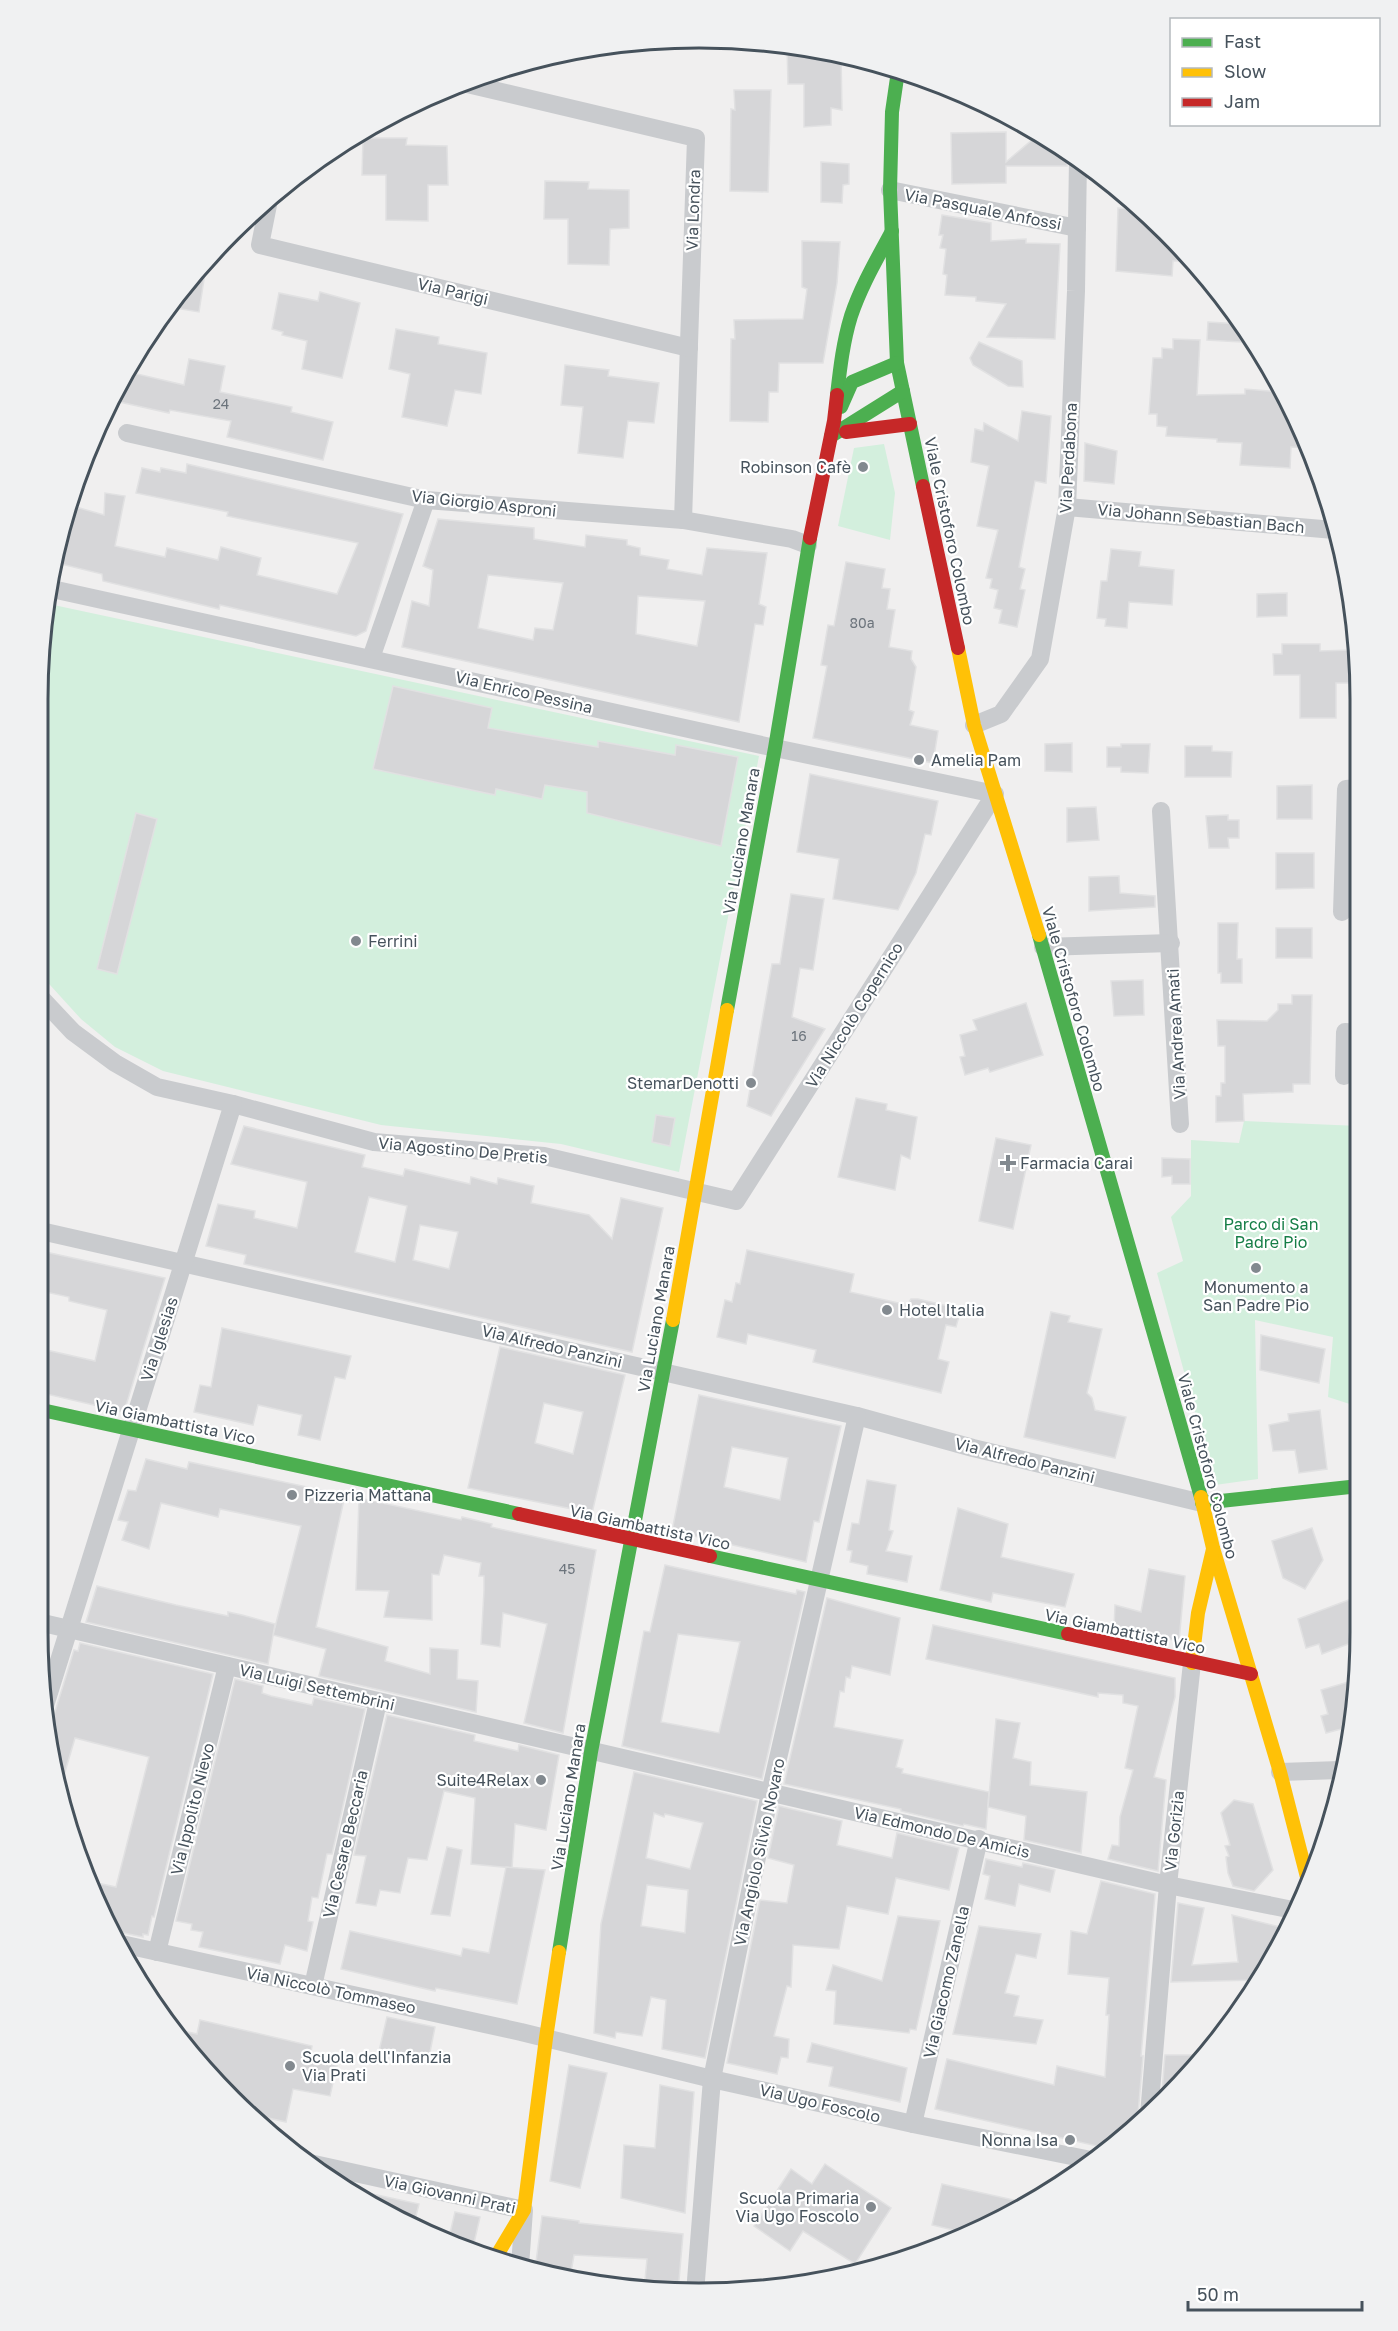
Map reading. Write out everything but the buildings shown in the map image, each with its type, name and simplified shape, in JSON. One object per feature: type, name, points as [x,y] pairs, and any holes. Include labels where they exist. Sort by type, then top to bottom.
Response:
[{"type":"street","name":"Viale Cristoforo Colombo","points":[[888,77],[892,112]]},
{"type":"street","name":"Viale Cristoforo Colombo","points":[[897,79],[892,112],[890,190],[897,363],[974,725],[1043,947],[1135,1274],[1195,1473],[1213,1548],[1280,1772],[1305,1868]]},
{"type":"street","name":"Via Londra","points":[[479,87],[696,138],[683,520]]},
{"type":"street","name":"Via Perdabona","points":[[974,725],[1001,714],[1040,659],[1067,507],[1078,170]]},
{"type":"street","name":"Via Pasquale Anfossi","points":[[890,190],[1077,228]]},
{"type":"street","name":"Via Parigi","points":[[266,213],[260,245],[689,348]]},
{"type":"street","name":"Via Luciano Manara","points":[[524,2210],[546,2038],[591,1752],[664,1371],[694,1191],[775,748],[808,545],[834,421],[840,368],[851,317],[868,274],[892,231]]},
{"type":"street","name":"Via Luciano Manara","points":[[834,421],[852,382],[897,363]]},
{"type":"street","points":[[831,436],[903,391]]},
{"type":"street","points":[[831,436],[865,428],[910,424]]},
{"type":"street","name":"Via Giorgio Asproni","points":[[127,434],[426,500],[683,520],[792,539],[808,545]]},
{"type":"street","points":[[371,658],[426,500]]},
{"type":"street","name":"Via Johann Sebastian Bach","points":[[1067,507],[1328,529]]},
{"type":"street","name":"Via Enrico Pessina","points":[[58,590],[995,794]]},
{"type":"street","points":[[1342,912],[1346,789],[1350,789]]},
{"type":"street","name":"Via Niccolò Copernico","points":[[694,1191],[736,1201],[995,794]]},
{"type":"street","name":"Via Andrea Amati","points":[[1161,811],[1171,943],[1180,1124]]},
{"type":"street","points":[[1043,947],[1171,943]]},
{"type":"street","name":"Via Agostino De Pretis","points":[[48,1005],[73,1032],[115,1063],[158,1087],[233,1104],[375,1142],[544,1156],[694,1191]]},
{"type":"street","points":[[1344,1076],[1345,1032],[1350,1032]]},
{"type":"street","name":"Via Iglesias","points":[[51,1689],[233,1104]]},
{"type":"street","name":"Via Alfredo Panzini","points":[[48,1233],[857,1416],[973,1448],[1202,1503]]},
{"type":"street","name":"Via Giambattista Vico","points":[[48,1411],[1251,1674]]},
{"type":"street","name":"Via Angiolo Silvio Novaro","points":[[696,2283],[712,2079],[771,1793],[857,1416]]},
{"type":"street","points":[[1202,1503],[1350,1487]]},
{"type":"street","name":"Via Gorizia","points":[[1150,2100],[1168,1885],[1192,1662],[1198,1613],[1213,1548]]},
{"type":"street","name":"Via Luigi Settembrini","points":[[48,1624],[591,1752]]},
{"type":"street","name":"Via Ippolito Nievo","points":[[157,1952],[227,1666]]},
{"type":"street","name":"Via Cesare Beccaria","points":[[313,1986],[378,1702]]},
{"type":"street","name":"Via Edmondo De Amicis","points":[[591,1752],[979,1839],[1168,1885],[1288,1909]]},
{"type":"street","points":[[1280,1772],[1335,1770]]},
{"type":"street","name":"Via Giacomo Zanella","points":[[913,2124],[979,1839]]},
{"type":"street","name":"Via Niccolò Tommaseo","points":[[128,1946],[546,2038]]},
{"type":"street","name":"Via Ugo Foscolo","points":[[546,2038],[712,2079],[913,2124],[1081,2158]]},
{"type":"street","name":"Via Giovanni Prati","points":[[329,2167],[524,2210]]},
{"type":"street","points":[[499,2251],[524,2210]]},
{"type":"street","points":[[521,2258],[524,2210]]},
{"type":"green space","points":[[884,444],[895,493],[890,540],[838,526],[854,448]]},
{"type":"green space","points":[[55,605],[759,756],[679,1172],[561,1144],[381,1125],[163,1071],[115,1047],[81,1019],[48,983],[48,699],[49,656]]},
{"type":"green space","name":"Parco di San Padre Pio","points":[[1244,1121],[1350,1126],[1350,1404],[1328,1397],[1333,1337],[1255,1320],[1258,1479],[1215,1485],[1157,1273],[1183,1261],[1171,1217],[1191,1196],[1191,1140],[1239,1143]]},
{"type":"traffic: fast","points":[[897,79],[892,112],[890,190],[897,363],[923,486]]},
{"type":"traffic: fast","points":[[837,395],[851,316],[864,283],[892,231]]},
{"type":"traffic: fast","points":[[841,407],[852,382],[897,363]]},
{"type":"traffic: fast","points":[[831,436],[903,391]]},
{"type":"traffic: fast","points":[[727,1010],[775,748],[810,538]]},
{"type":"traffic: fast","points":[[1039,935],[1201,1497]]},
{"type":"traffic: fast","points":[[559,1952],[591,1752],[673,1320]]},
{"type":"traffic: fast","points":[[48,1411],[519,1514]]},
{"type":"traffic: fast","points":[[1202,1503],[1350,1487]]},
{"type":"traffic: fast","points":[[710,1556],[1068,1634]]},
{"type":"traffic: slow","points":[[958,648],[974,725],[1039,935]]},
{"type":"traffic: slow","points":[[673,1320],[727,1010]]},
{"type":"traffic: slow","points":[[1201,1497],[1213,1548],[1280,1772],[1305,1868]]},
{"type":"traffic: slow","points":[[1192,1663],[1198,1613],[1213,1549]]},
{"type":"traffic: slow","points":[[499,2251],[524,2210],[559,1952]]},
{"type":"traffic: jam","points":[[810,538],[834,421],[837,395]]},
{"type":"traffic: jam","points":[[846,432],[910,424]]},
{"type":"traffic: jam","points":[[923,486],[958,648]]},
{"type":"traffic: jam","points":[[519,1514],[710,1556]]},
{"type":"traffic: jam","points":[[1068,1634],[1251,1674]]},
{"type":"place","name":"Robinson Cafè","points":[[863,467]]},
{"type":"place","name":"Amelia Pam","points":[[919,760]]},
{"type":"place","name":"Ferrini","points":[[356,941]]},
{"type":"place","name":"StemarDenotti","points":[[751,1083]]},
{"type":"place","name":"Farmacia Carai","points":[[1008,1163]]},
{"type":"place","name":"Monumento a San Padre Pio","points":[[1256,1268]]},
{"type":"place","name":"Hotel Italia","points":[[887,1310]]},
{"type":"place","name":"Pizzeria Mattana","points":[[292,1495]]},
{"type":"place","name":"Suite4Relax","points":[[541,1780]]},
{"type":"place","name":"Scuola dell'Infanzia Via Prati","points":[[290,2066]]},
{"type":"place","name":"Nonna Isa","points":[[1070,2140]]},
{"type":"place","name":"Scuola Primaria Via Ugo Foscolo","points":[[871,2207]]}]
